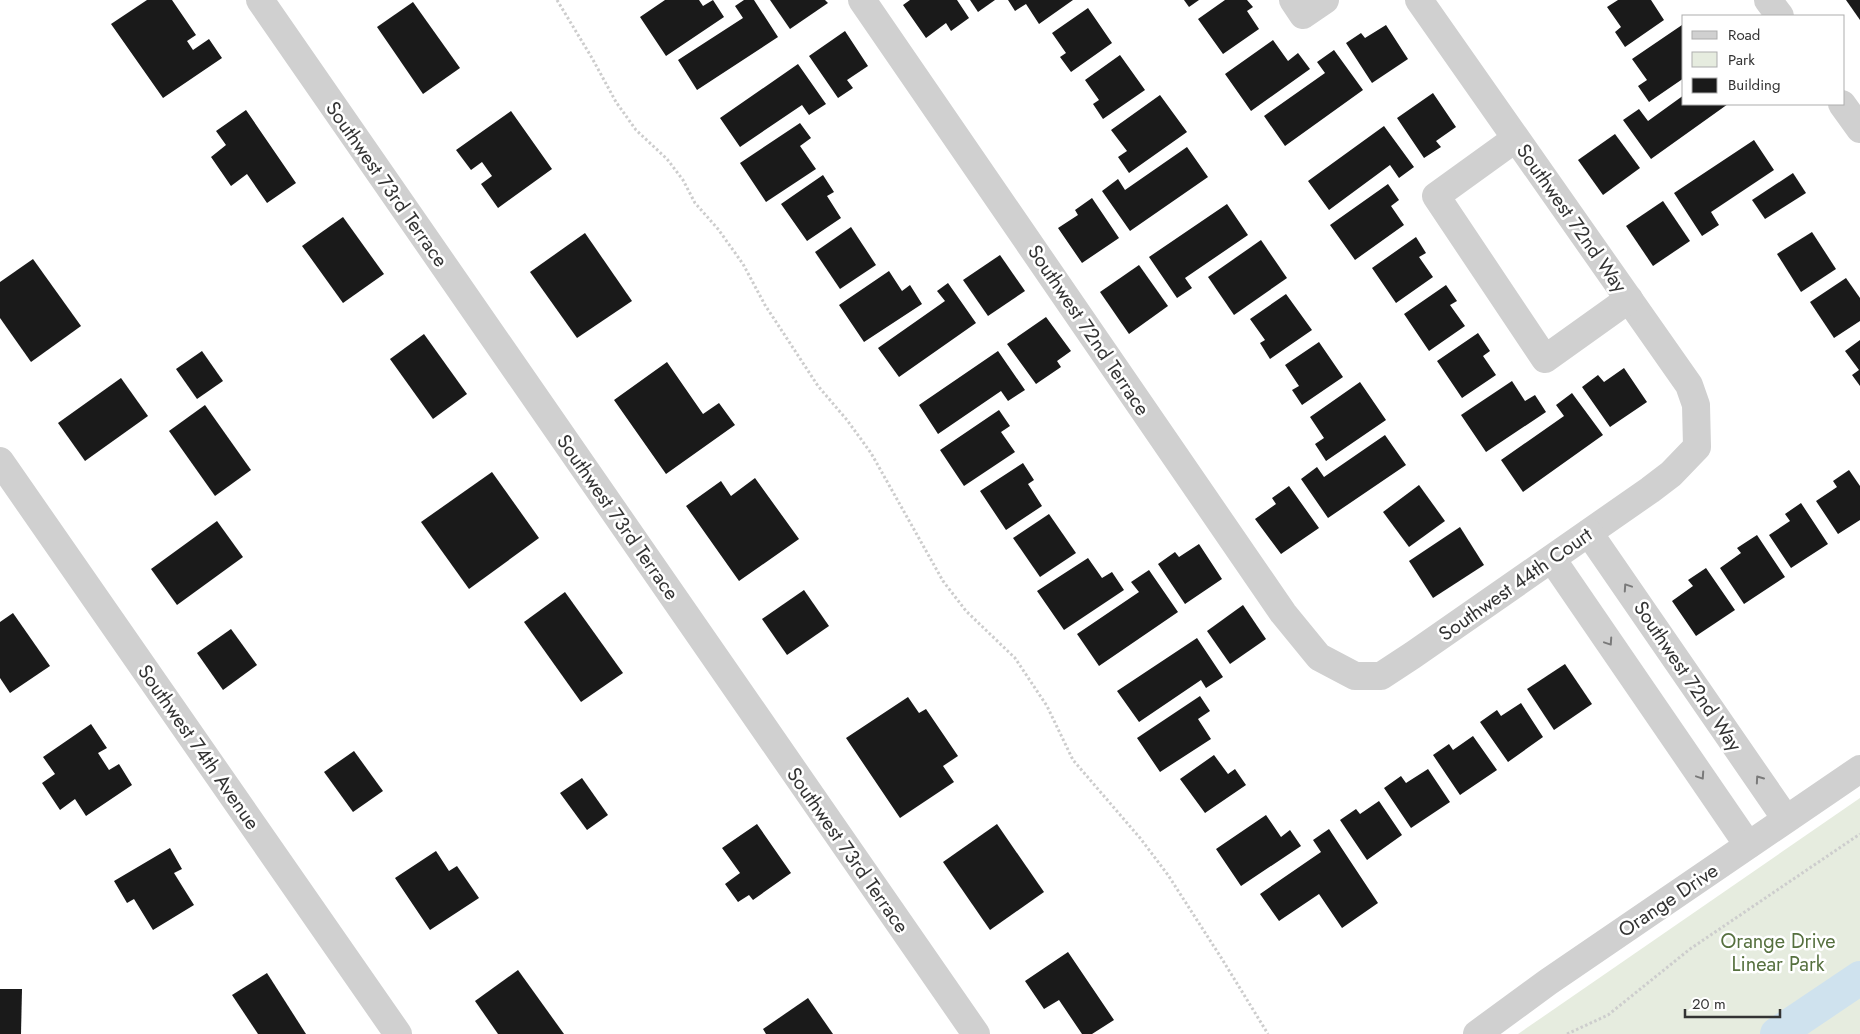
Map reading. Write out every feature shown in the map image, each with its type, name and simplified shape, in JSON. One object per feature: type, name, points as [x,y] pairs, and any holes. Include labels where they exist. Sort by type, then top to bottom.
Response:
[{"type":"street","name":"Southwest 73rd Terrace","points":[[260,0],[976,1034]]},
{"type":"street","name":"Southwest 72nd Terrace","points":[[862,0],[1283,613],[1319,657]]},
{"type":"street","points":[[1293,0],[1303,16],[1325,0]]},
{"type":"street","name":"Southwest 72nd Way","points":[[1419,0],[1689,385],[1696,405],[1697,447]]},
{"type":"street","points":[[1768,0],[1779,15]]},
{"type":"street","points":[[1843,105],[1860,129]]},
{"type":"street","points":[[1515,139],[1436,196],[1545,359],[1629,300]]},
{"type":"street","name":"Southwest 44th Court","points":[[1319,657],[1355,676],[1381,676],[1552,559],[1671,474],[1697,447]]},
{"type":"street","name":"Southwest 74th Avenue","points":[[0,461],[398,1034]]},
{"type":"street","name":"Southwest 72nd Way","points":[[1589,532],[1786,819]]},
{"type":"street","points":[[1552,559],[1748,845]]},
{"type":"street","name":"Orange Drive","points":[[1477,1034],[1548,982],[1860,768]]},
{"type":"path","points":[[557,0],[616,102],[636,130],[666,159],[683,180],[695,203],[718,229],[743,264],[765,305],[818,386],[847,420],[871,453],[943,581],[966,611],[1015,658],[1047,706],[1073,760],[1140,838],[1168,874],[1268,1034]]},
{"type":"path","points":[[1567,1034],[1608,1015],[1690,949],[1860,834]]},
{"type":"green space","name":"Orange Drive Linear Park","points":[[1860,798],[1860,1034],[1518,1034]]},
{"type":"building","points":[[147,0],[172,0],[196,35],[187,41],[193,50],[209,39],[222,58],[163,98],[111,24]]},
{"type":"building","points":[[665,0],[699,0],[703,6],[713,0],[724,17],[666,56],[640,17]]},
{"type":"building","points":[[744,0],[754,0],[778,37],[697,90],[678,60],[743,18],[735,6]]},
{"type":"building","points":[[770,0],[825,0],[828,3],[790,29]]},
{"type":"building","points":[[910,0],[957,0],[969,18],[951,31],[946,23],[926,38],[903,5]]},
{"type":"building","points":[[970,0],[995,0],[978,12]]},
{"type":"building","points":[[1008,0],[1073,0],[1039,24],[1026,4],[1015,11]]},
{"type":"building","points":[[1184,0],[1199,0],[1189,7]]},
{"type":"building","points":[[1225,0],[1247,0],[1253,7],[1247,11],[1259,29],[1223,54],[1198,19]]},
{"type":"building","points":[[1618,0],[1651,0],[1664,20],[1625,47],[1615,32],[1621,27],[1607,7]]},
{"type":"building","points":[[1846,0],[1860,0],[1860,20]]},
{"type":"building","points":[[413,2],[460,68],[423,94],[377,27]]},
{"type":"building","points":[[1088,8],[1112,43],[1071,72],[1060,57],[1066,53],[1052,33]]},
{"type":"building","points":[[1386,25],[1408,59],[1372,83],[1346,43],[1361,33],[1365,38]]},
{"type":"building","points":[[1682,25],[1682,79],[1649,102],[1638,86],[1647,80],[1632,59]]},
{"type":"building","points":[[845,31],[868,66],[847,80],[853,88],[838,98],[809,56]]},
{"type":"building","points":[[1273,40],[1288,61],[1298,53],[1310,69],[1251,111],[1225,74]]},
{"type":"building","points":[[1334,50],[1363,90],[1285,146],[1264,116],[1325,73],[1317,62]]},
{"type":"building","points":[[1120,55],[1145,90],[1103,119],[1093,104],[1099,100],[1085,80]]},
{"type":"building","points":[[798,64],[826,104],[809,115],[802,105],[740,147],[720,118]]},
{"type":"building","points":[[1433,93],[1456,127],[1436,141],[1441,147],[1424,158],[1397,118]]},
{"type":"building","points":[[1160,95],[1187,132],[1129,173],[1118,157],[1127,151],[1111,130]]},
{"type":"building","points":[[1682,96],[1682,105],[1727,105],[1651,159],[1623,120],[1639,109],[1648,121]]},
{"type":"building","points":[[246,110],[296,183],[267,203],[247,174],[231,186],[211,157],[226,145],[216,131]]},
{"type":"building","points":[[511,111],[552,169],[498,208],[481,184],[492,176],[482,162],[471,170],[456,150]]},
{"type":"building","points":[[800,123],[811,138],[800,146],[816,169],[766,202],[740,163]]},
{"type":"building","points":[[1384,126],[1414,167],[1399,178],[1390,165],[1329,210],[1308,181]]},
{"type":"building","points":[[1615,134],[1640,168],[1603,195],[1578,160]]},
{"type":"building","points":[[1754,140],[1774,170],[1711,212],[1719,225],[1702,236],[1674,193]]},
{"type":"building","points":[[1187,147],[1208,177],[1130,231],[1102,191],[1118,179],[1125,190]]},
{"type":"building","points":[[1793,173],[1806,193],[1765,219],[1752,200]]},
{"type":"building","points":[[823,175],[834,192],[827,196],[841,218],[807,241],[781,204]]},
{"type":"building","points":[[1388,184],[1399,200],[1391,206],[1404,225],[1355,260],[1330,225]]},
{"type":"building","points":[[1092,198],[1119,238],[1082,263],[1058,228],[1078,215],[1075,210]]},
{"type":"building","points":[[1663,201],[1690,241],[1653,266],[1626,226]]},
{"type":"building","points":[[1227,204],[1248,235],[1185,278],[1192,288],[1177,298],[1149,257]]},
{"type":"building","points":[[343,217],[384,274],[343,303],[302,246]]},
{"type":"building","points":[[851,227],[876,265],[840,289],[815,252]]},
{"type":"building","points":[[1812,232],[1836,269],[1801,292],[1777,254]]},
{"type":"building","points":[[585,233],[632,301],[577,338],[530,272]]},
{"type":"building","points":[[1416,237],[1426,253],[1419,257],[1433,277],[1396,303],[1372,268]]},
{"type":"building","points":[[1261,240],[1287,278],[1234,315],[1208,277]]},
{"type":"building","points":[[1000,255],[1025,291],[988,316],[963,280]]},
{"type":"building","points":[[33,259],[81,326],[31,362],[0,318],[0,282]]},
{"type":"building","points":[[1139,265],[1168,306],[1129,334],[1100,292]]},
{"type":"building","points":[[889,271],[902,291],[910,285],[922,304],[864,342],[839,305]]},
{"type":"building","points":[[1846,278],[1860,298],[1860,321],[1834,338],[1810,302]]},
{"type":"building","points":[[948,283],[976,323],[899,377],[878,348],[945,301],[937,291]]},
{"type":"building","points":[[1446,285],[1457,301],[1450,305],[1465,326],[1429,351],[1404,314]]},
{"type":"building","points":[[1286,294],[1312,330],[1270,359],[1260,343],[1265,340],[1250,319]]},
{"type":"building","points":[[1046,317],[1071,351],[1057,361],[1061,367],[1036,384],[1007,344]]},
{"type":"building","points":[[1478,333],[1490,351],[1483,356],[1496,375],[1462,398],[1437,361]]},
{"type":"building","points":[[424,334],[467,394],[433,419],[390,359]]},
{"type":"building","points":[[1860,340],[1860,386],[1852,375],[1859,370],[1845,351]]},
{"type":"building","points":[[1319,342],[1343,377],[1302,405],[1292,390],[1299,386],[1285,365]]},
{"type":"building","points":[[202,351],[223,381],[197,399],[176,369]]},
{"type":"building","points":[[998,351],[1025,390],[1008,401],[1001,391],[938,434],[919,405]]},
{"type":"building","points":[[667,362],[703,414],[719,403],[735,425],[666,474],[614,400]]},
{"type":"building","points":[[1624,368],[1647,402],[1610,427],[1582,387],[1598,375],[1604,382]]},
{"type":"building","points":[[121,378],[148,416],[85,461],[58,423]]},
{"type":"building","points":[[1512,381],[1525,401],[1535,395],[1546,412],[1486,452],[1461,415]]},
{"type":"building","points":[[1360,382],[1386,420],[1326,461],[1315,444],[1324,438],[1310,417]]},
{"type":"building","points":[[1572,393],[1603,435],[1523,492],[1501,460],[1564,416],[1556,405]]},
{"type":"building","points":[[205,405],[251,470],[215,496],[169,431]]},
{"type":"building","points":[[999,410],[1010,426],[1001,432],[1015,452],[964,486],[940,450]]},
{"type":"building","points":[[1385,435],[1406,465],[1328,518],[1301,479],[1317,467],[1324,477]]},
{"type":"building","points":[[1023,463],[1034,480],[1028,484],[1042,506],[1006,530],[980,491]]},
{"type":"building","points":[[1849,470],[1860,486],[1860,520],[1838,534],[1816,501],[1837,487],[1833,481]]},
{"type":"building","points":[[492,472],[539,538],[469,589],[421,522]]},
{"type":"building","points":[[755,478],[799,539],[739,581],[686,506],[721,481],[731,496]]},
{"type":"building","points":[[1419,485],[1445,521],[1409,547],[1383,512]]},
{"type":"building","points":[[1289,486],[1319,528],[1281,554],[1255,519],[1276,504],[1272,498]]},
{"type":"building","points":[[1801,503],[1828,544],[1791,568],[1769,535],[1790,521],[1785,514]]},
{"type":"building","points":[[1049,514],[1076,553],[1040,577],[1013,538]]},
{"type":"building","points":[[217,521],[243,557],[177,605],[151,569]]},
{"type":"building","points":[[1460,527],[1484,565],[1433,598],[1409,561]]},
{"type":"building","points":[[1757,535],[1785,577],[1744,604],[1720,568],[1741,553],[1737,548]]},
{"type":"building","points":[[1199,544],[1222,579],[1185,604],[1158,564],[1175,552],[1179,557]]},
{"type":"building","points":[[1088,558],[1102,578],[1112,572],[1124,590],[1064,630],[1037,591]]},
{"type":"building","points":[[1706,568],[1735,610],[1696,636],[1672,601],[1693,586],[1688,580]]},
{"type":"building","points":[[1149,570],[1178,612],[1099,666],[1077,634],[1139,592],[1131,582]]},
{"type":"building","points":[[804,590],[829,626],[787,655],[762,619]]},
{"type":"building","points":[[565,592],[623,673],[581,702],[524,622]]},
{"type":"building","points":[[1243,605],[1266,639],[1230,664],[1207,631]]},
{"type":"building","points":[[13,613],[50,666],[10,693],[0,678],[0,622]]},
{"type":"building","points":[[231,629],[257,665],[223,690],[197,653]]},
{"type":"building","points":[[1197,638],[1223,677],[1206,688],[1201,680],[1139,722],[1117,691]]},
{"type":"building","points":[[1565,664],[1592,704],[1554,730],[1527,689]]},
{"type":"building","points":[[1200,696],[1210,711],[1198,719],[1211,739],[1160,772],[1137,738]]},
{"type":"building","points":[[908,697],[919,713],[926,709],[958,756],[943,766],[954,782],[900,818],[846,738]]},
{"type":"building","points":[[1521,703],[1543,737],[1508,762],[1480,722],[1497,710],[1501,716]]},
{"type":"building","points":[[91,724],[107,748],[98,753],[109,770],[119,764],[132,785],[86,816],[75,799],[60,810],[42,783],[55,774],[43,757]]},
{"type":"building","points":[[1473,736],[1497,770],[1460,795],[1433,755],[1449,744],[1453,750]]},
{"type":"building","points":[[354,751],[383,791],[353,812],[324,772]]},
{"type":"building","points":[[1214,755],[1228,774],[1235,769],[1246,785],[1205,813],[1180,779]]},
{"type":"building","points":[[1428,769],[1450,802],[1411,828],[1384,788],[1401,776],[1406,783]]},
{"type":"building","points":[[582,778],[608,815],[587,830],[560,793]]},
{"type":"building","points":[[1379,801],[1402,835],[1367,860],[1340,820],[1356,809],[1360,814]]},
{"type":"building","points":[[1266,815],[1281,837],[1290,830],[1301,846],[1241,886],[1216,849]]},
{"type":"building","points":[[757,824],[791,873],[753,900],[749,895],[738,902],[725,884],[740,873],[722,848]]},
{"type":"building","points":[[997,824],[1044,892],[990,930],[943,862]]},
{"type":"building","points":[[1329,829],[1378,903],[1342,928],[1319,894],[1279,921],[1260,894],[1321,852],[1313,840]]},
{"type":"building","points":[[170,848],[182,869],[174,873],[194,905],[153,930],[134,899],[127,903],[114,881]]},
{"type":"building","points":[[436,851],[449,871],[457,866],[479,898],[430,930],[395,878]]},
{"type":"building","points":[[1068,952],[1114,1020],[1092,1034],[1082,1034],[1059,1000],[1044,1009],[1025,981]]},
{"type":"building","points":[[518,970],[564,1034],[498,1034],[475,1001]]},
{"type":"building","points":[[267,973],[306,1034],[258,1034],[232,995]]},
{"type":"building","points":[[0,989],[22,989],[21,1034],[0,1034]]},
{"type":"building","points":[[808,998],[833,1034],[766,1034],[763,1029]]},
{"type":"waterway","points":[[1777,1034],[1860,978]]}]
